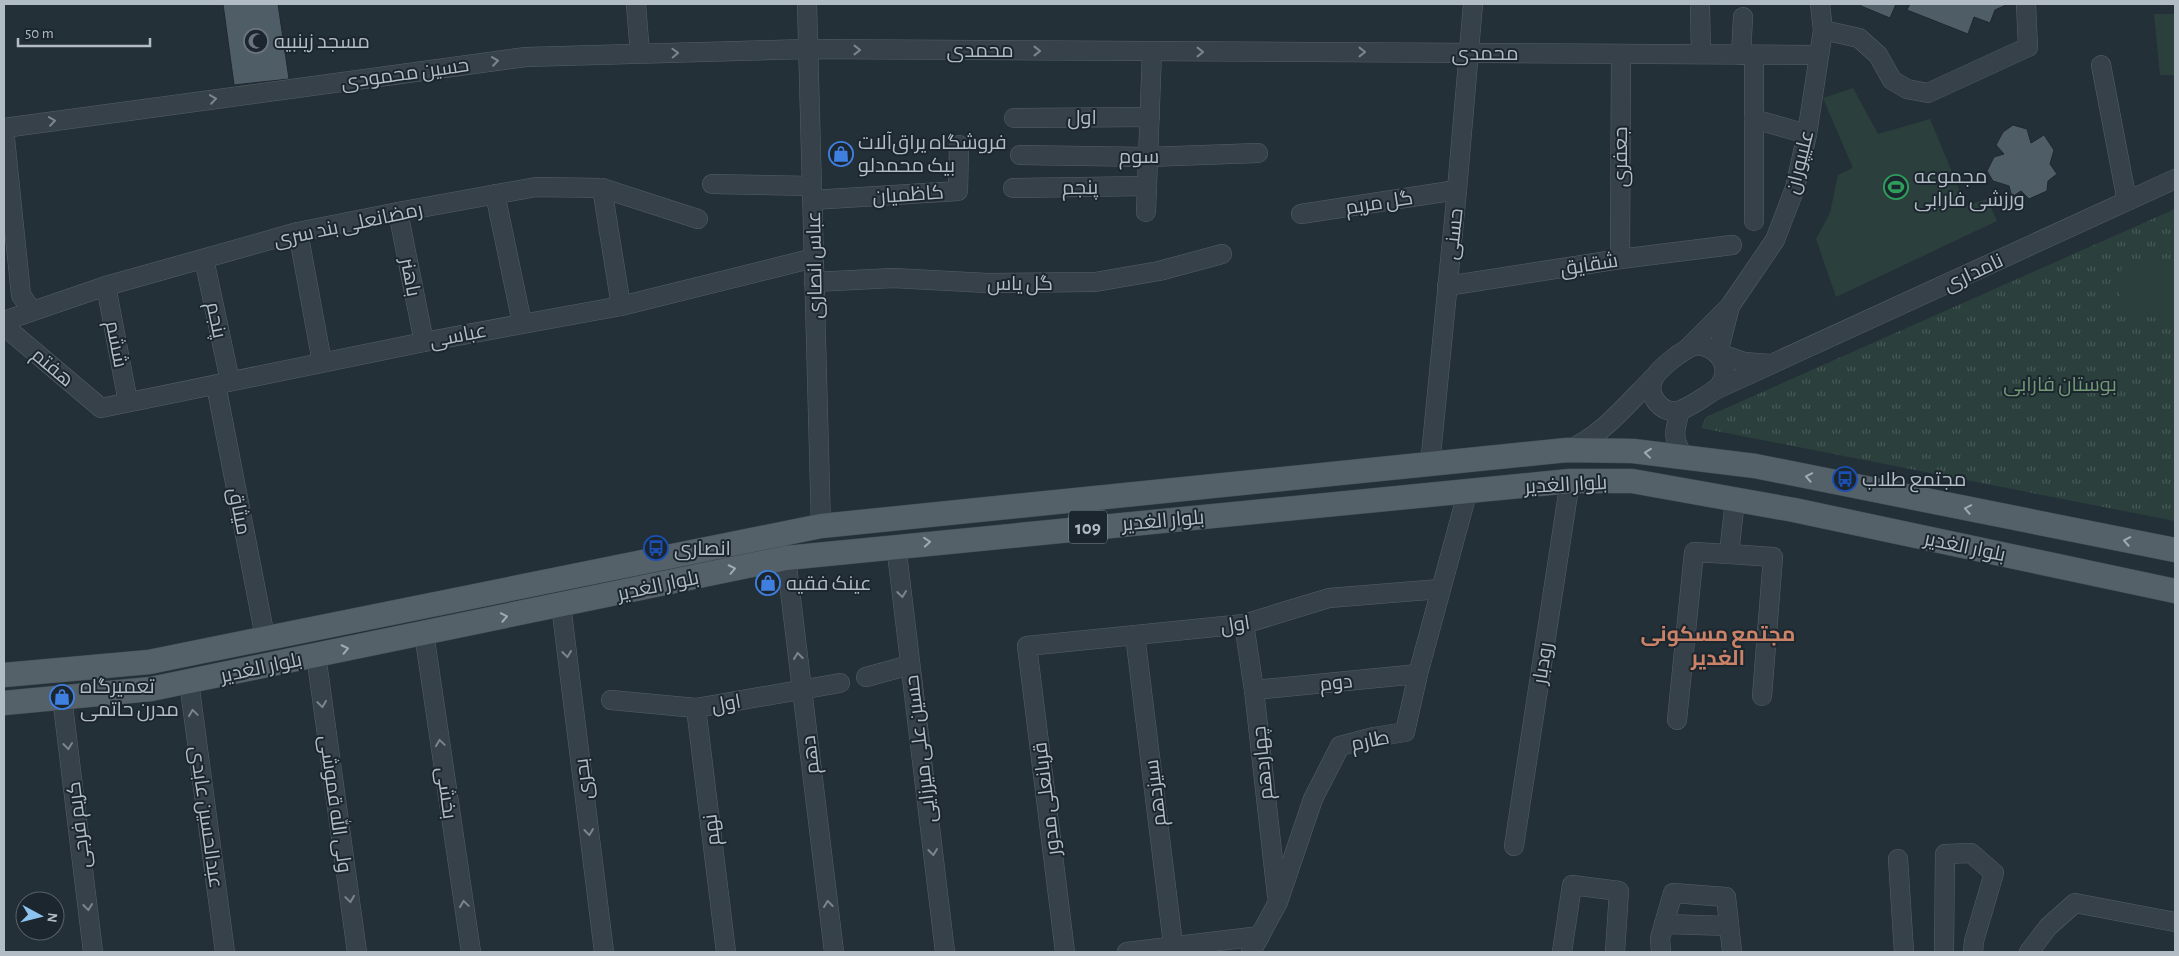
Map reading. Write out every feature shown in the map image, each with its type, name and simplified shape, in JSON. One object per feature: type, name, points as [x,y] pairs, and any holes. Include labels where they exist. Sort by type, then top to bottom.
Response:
[{"type":"main road","name":"بلوار الغدیر","points":[[4,675],[150,662],[265,637],[821,526],[1567,450],[1633,451],[1755,466],[2175,550]]},
{"type":"main road","name":"بلوار الغدیر","points":[[4,703],[151,690],[786,558],[896,545],[1570,481],[1632,482],[1794,510],[2175,591]]},
{"type":"street","points":[[636,4],[640,54]]},
{"type":"street","name":"عباس انصاری","points":[[807,4],[821,526]]},
{"type":"street","name":"حسنی","points":[[1430,465],[1458,190],[1473,4]]},
{"type":"street","name":"علیپوران","points":[[1730,306],[1775,240],[1795,188],[1808,134],[1823,30],[1820,4]]},
{"type":"street","points":[[1823,30],[1859,38],[1878,55],[1892,80],[1907,90],[1928,93],[2028,47],[2026,4]]},
{"type":"street","points":[[1700,8],[1701,54]]},
{"type":"street","points":[[1743,17],[1754,119],[1754,222]]},
{"type":"street","name":"حسین محمودی","points":[[4,128],[526,57],[808,50]]},
{"type":"street","name":"محمدی","points":[[808,50],[1819,55]]},
{"type":"street","points":[[1146,212],[1152,51]]},
{"type":"street","name":"جعفری","points":[[1620,259],[1621,54]]},
{"type":"street","points":[[2101,65],[2127,201]]},
{"type":"street","name":"اول","points":[[1014,118],[1150,117]]},
{"type":"street","points":[[1754,119],[1808,134]]},
{"type":"street","points":[[4,128],[22,295],[32,312]]},
{"type":"street","name":"کاظمیان","points":[[812,193],[958,190],[959,144]]},
{"type":"street","name":"سوم","points":[[1020,155],[1148,157],[1258,153]]},
{"type":"street","name":"نامداری","points":[[1715,390],[2175,179]]},
{"type":"street","points":[[712,184],[812,193]]},
{"type":"street","name":"پنجم","points":[[1013,188],[1147,186]]},
{"type":"street","name":"رمضانعلی بند سری","points":[[4,321],[106,286],[298,232],[536,187],[602,188],[698,218]]},
{"type":"street","points":[[602,188],[621,306]]},
{"type":"street","name":"گل مریم","points":[[1301,214],[1458,190]]},
{"type":"street","points":[[495,194],[522,323]]},
{"type":"street","name":"باهنر","points":[[398,212],[424,342]]},
{"type":"street","points":[[298,232],[322,362]]},
{"type":"street","name":"شقایق","points":[[1447,286],[1620,259],[1732,245]]},
{"type":"street","name":"گل یاس","points":[[814,282],[893,278],[987,283],[1095,282],[1159,271],[1222,254]]},
{"type":"street","name":"عباسی","points":[[102,408],[322,362],[522,323],[621,306],[814,258]]},
{"type":"street","name":"پنجم","points":[[204,259],[223,383]]},
{"type":"street","name":"ششم","points":[[106,286],[128,402]]},
{"type":"street","points":[[1567,450],[1582,444],[1600,429],[1654,377],[1688,348],[1730,306]]},
{"type":"street","points":[[1654,377],[1652,392],[1659,405],[1672,412],[1680,411],[1715,390],[1724,376],[1722,360],[1718,353],[1730,306]]},
{"type":"street","name":"هفتم","points":[[4,326],[102,408]]},
{"type":"street","points":[[1688,348],[1704,345],[1718,353],[1744,362],[1771,364]]},
{"type":"street","name":"میثاق","points":[[223,383],[265,637]]},
{"type":"street","points":[[1680,411],[1675,428],[1675,444],[1684,457]]},
{"type":"street","name":"رودبار","points":[[1514,846],[1570,481]]},
{"type":"street","name":"طارم","points":[[1255,944],[1278,902],[1313,799],[1325,772],[1340,746],[1374,736],[1405,732],[1440,589],[1468,490]]},
{"type":"street","points":[[1729,554],[1735,500]]},
{"type":"street","name":"حسین علی میرزایی","points":[[896,545],[945,952]]},
{"type":"street","points":[[1677,720],[1694,552],[1774,557],[1762,696]]},
{"type":"street","name":"دهم","points":[[786,558],[834,952]]},
{"type":"street","name":"اول","points":[[1028,646],[1244,624],[1328,598],[1440,589]]},
{"type":"street","name":"بحری","points":[[562,605],[604,952]]},
{"type":"street","name":"چهاردهم","points":[[1244,624],[1254,690],[1278,902]]},
{"type":"street","name":"بخشی","points":[[424,633],[471,952]]},
{"type":"street","name":"سیزدهم","points":[[1135,635],[1174,949]]},
{"type":"street","name":"قربانعلی مدور","points":[[1028,646],[1065,952]]},
{"type":"street","name":"ولی الله قموشی","points":[[316,656],[357,952]]},
{"type":"street","points":[[866,676],[910,665]]},
{"type":"street","name":"دوم","points":[[1254,690],[1418,674]]},
{"type":"street","name":"عبدالحسین عابدی","points":[[189,682],[225,952]]},
{"type":"street","name":"اول","points":[[611,700],[696,708],[840,683]]},
{"type":"street","name":"کریم فرجی","points":[[62,697],[93,952]]},
{"type":"street","name":"نهم","points":[[696,708],[726,952]]},
{"type":"street","points":[[1944,952],[1945,854],[1971,853],[1994,873],[1974,941],[1973,952]]},
{"type":"street","points":[[1898,859],[1904,952]]},
{"type":"street","points":[[1562,952],[1572,885],[1619,891],[1615,952]]},
{"type":"street","points":[[1661,952],[1660,938],[1672,893],[1726,897],[1732,952]]},
{"type":"street","points":[[2029,952],[2048,927],[2075,902],[2175,922]]},
{"type":"street","points":[[1664,924],[1729,926]]},
{"type":"street","points":[[1127,952],[1255,944]]},
{"type":"green space","points":[[2154,14],[2175,14],[2175,75],[2160,75]]},
{"type":"green space","name":"مجموعه ورزشی فارابی","points":[[1853,88],[1878,134],[1930,119],[1966,206],[1987,199],[1997,221],[1836,297],[1816,239],[1830,213],[1838,175],[1853,168],[1823,98]]},
{"type":"green space","name":"بوستان فارابی","points":[[2175,209],[2175,521],[1701,428],[1706,417]]},
{"type":"green space","points":[[2122,259],[2175,262],[2175,318],[2119,316]]},
{"type":"building","name":"مسجد زینبیه","points":[[223,4],[278,4],[289,79],[234,85]]},
{"type":"building","points":[[1862,4],[1896,4],[1890,18],[1861,6]]},
{"type":"building","points":[[1910,4],[2008,4],[1995,10],[1990,23],[1974,17],[1968,34],[1907,10]]},
{"type":"building","points":[[2013,125],[2027,129],[2031,143],[2044,135],[2054,150],[2050,164],[2057,174],[2048,181],[2047,191],[2029,199],[2021,191],[2012,197],[2009,186],[1993,181],[1987,171],[1994,157],[2004,154],[1996,145],[2003,132]]},
{"type":"place","name":"مسجد زینبیه","points":[[256,41]]},
{"type":"place","name":"فروشگاه یراق‌آلات بیک محمدلو","points":[[841,154]]},
{"type":"place","name":"مجموعه ورزشی فارابی","points":[[1896,187]]},
{"type":"place","name":"مجتمع طلاب","points":[[1845,479]]},
{"type":"place","name":"انصاری","points":[[656,548]]},
{"type":"place","name":"عینک فقیه","points":[[768,583]]},
{"type":"place","name":"تعمیرگاه مدرن حاتمی","points":[[62,697]]},
{"type":"district","name":"مجتمع مسکونی الغدیر","points":[[1718,646]]}]
